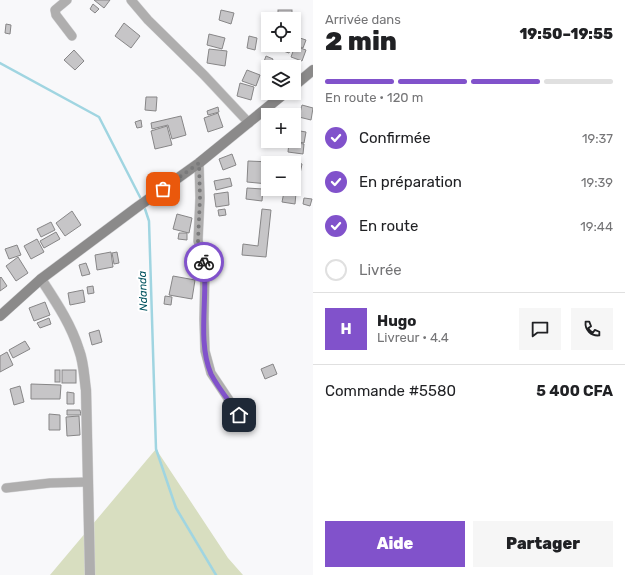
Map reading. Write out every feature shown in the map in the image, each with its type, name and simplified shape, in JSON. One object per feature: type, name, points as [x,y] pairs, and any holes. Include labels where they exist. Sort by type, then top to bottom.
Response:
[{"type":"main road","points":[[301,80],[313,70]]},
{"type":"main road","points":[[0,316],[42,279],[136,208],[199,163],[277,100]]},
{"type":"street","points":[[67,0],[55,10],[56,15],[72,36]]},
{"type":"street","points":[[131,0],[148,20],[204,75],[249,123]]},
{"type":"street","points":[[199,163],[200,198],[198,241],[204,259],[205,269],[204,319],[206,351],[211,373],[239,415]]},
{"type":"street","points":[[42,279],[72,332],[80,351],[84,368],[86,390],[90,575]]},
{"type":"street","points":[[6,488],[50,483],[88,482]]},
{"type":"green space","points":[[156,449],[228,558],[243,575],[50,575]]},
{"type":"building","points":[[94,0],[110,0],[104,8]]},
{"type":"building","points":[[93,4],[99,9],[95,13],[90,9]]},
{"type":"building","points":[[221,10],[234,13],[231,24],[219,20]]},
{"type":"building","points":[[278,10],[292,10],[292,12],[278,12]]},
{"type":"building","points":[[124,23],[140,36],[131,48],[115,36]]},
{"type":"building","points":[[6,24],[11,25],[10,34],[5,33]]},
{"type":"building","points":[[209,34],[225,38],[222,49],[207,45]]},
{"type":"building","points":[[249,36],[257,38],[255,50],[247,48]]},
{"type":"building","points":[[301,38],[306,40],[303,48],[301,47]]},
{"type":"building","points":[[301,48],[306,50],[302,61],[291,57],[293,52],[301,52]]},
{"type":"building","points":[[209,49],[227,51],[225,66],[207,63]]},
{"type":"building","points":[[74,50],[84,61],[75,70],[64,60]]},
{"type":"building","points":[[266,56],[273,59],[273,60],[265,60]]},
{"type":"building","points":[[247,70],[260,75],[256,86],[242,81]]},
{"type":"building","points":[[240,83],[254,87],[251,100],[237,96]]},
{"type":"building","points":[[146,97],[157,97],[156,111],[145,110]]},
{"type":"building","points":[[302,105],[313,108],[311,120],[301,118]]},
{"type":"building","points":[[218,107],[219,112],[208,115],[207,111]]},
{"type":"building","points":[[218,113],[223,127],[208,132],[204,118]]},
{"type":"building","points":[[181,116],[186,135],[172,139],[168,125],[152,129],[151,123]]},
{"type":"building","points":[[141,120],[142,127],[137,128],[135,122]]},
{"type":"building","points":[[167,126],[172,145],[155,149],[151,131]]},
{"type":"building","points":[[301,131],[306,132],[304,143],[301,142]]},
{"type":"building","points":[[301,144],[304,144],[303,154],[288,152],[288,148],[301,148]]},
{"type":"building","points":[[232,154],[236,165],[223,170],[219,159]]},
{"type":"building","points":[[248,161],[261,162],[261,183],[247,182]]},
{"type":"building","points":[[230,178],[232,186],[216,190],[214,181]]},
{"type":"building","points":[[247,188],[261,189],[262,201],[246,199]]},
{"type":"building","points":[[228,192],[229,205],[216,207],[214,194]]},
{"type":"building","points":[[283,196],[296,196],[295,204],[282,202]]},
{"type":"building","points":[[304,198],[312,199],[310,206],[303,204]]},
{"type":"building","points":[[225,209],[226,215],[219,216],[218,210]]},
{"type":"building","points":[[262,209],[271,210],[266,257],[242,255],[243,244],[258,246]]},
{"type":"building","points":[[72,211],[81,225],[65,236],[56,223]]},
{"type":"building","points":[[177,214],[192,218],[189,233],[173,229]]},
{"type":"building","points":[[51,222],[55,230],[41,237],[37,229]]},
{"type":"building","points":[[56,232],[60,239],[44,248],[40,241]]},
{"type":"building","points":[[179,233],[187,233],[187,240],[178,239]]},
{"type":"building","points":[[37,239],[44,252],[31,259],[24,246]]},
{"type":"building","points":[[17,245],[21,255],[9,259],[5,249]]},
{"type":"building","points":[[111,252],[113,267],[97,270],[95,255]]},
{"type":"building","points":[[117,252],[119,263],[114,264],[112,253]]},
{"type":"building","points":[[18,257],[28,273],[16,281],[6,266]]},
{"type":"building","points":[[86,263],[90,274],[82,276],[79,265]]},
{"type":"building","points":[[173,276],[195,280],[192,299],[169,295]]},
{"type":"building","points":[[1,277],[7,286],[0,291],[0,278]]},
{"type":"building","points":[[93,286],[94,293],[88,294],[87,287]]},
{"type":"building","points":[[83,290],[85,302],[70,305],[68,293]]},
{"type":"building","points":[[165,296],[172,297],[171,305],[164,304]]},
{"type":"building","points":[[45,302],[50,315],[34,321],[29,308]]},
{"type":"building","points":[[49,318],[51,324],[40,328],[37,323]]},
{"type":"building","points":[[99,330],[102,342],[92,345],[89,333]]},
{"type":"building","points":[[25,341],[30,349],[13,358],[9,350]]},
{"type":"building","points":[[7,352],[13,365],[0,372],[0,356]]},
{"type":"building","points":[[273,364],[277,374],[265,379],[261,369]]},
{"type":"building","points":[[55,370],[60,370],[60,382],[55,382]]},
{"type":"building","points":[[62,370],[76,370],[76,383],[62,383]]},
{"type":"building","points":[[31,384],[61,385],[60,399],[31,399]]},
{"type":"building","points":[[20,386],[24,402],[14,405],[10,389]]},
{"type":"building","points":[[67,392],[74,393],[74,404],[67,404]]},
{"type":"building","points":[[67,410],[80,410],[81,415],[67,415]]},
{"type":"building","points":[[49,414],[60,415],[60,430],[49,430]]},
{"type":"building","points":[[79,416],[80,435],[67,436],[66,417]]},
{"type":"waterway","name":"Ndanda","points":[[0,63],[99,117],[142,201]]},
{"type":"waterway","name":"Ndanda","points":[[144,206],[149,221],[156,449],[176,508],[216,575]]},
{"type":"way so far","points":[[163,189],[199,163],[200,198],[198,241],[204,262]]},
{"type":"route","points":[[204,262],[204,319],[206,351],[211,373],[239,415]]}]
